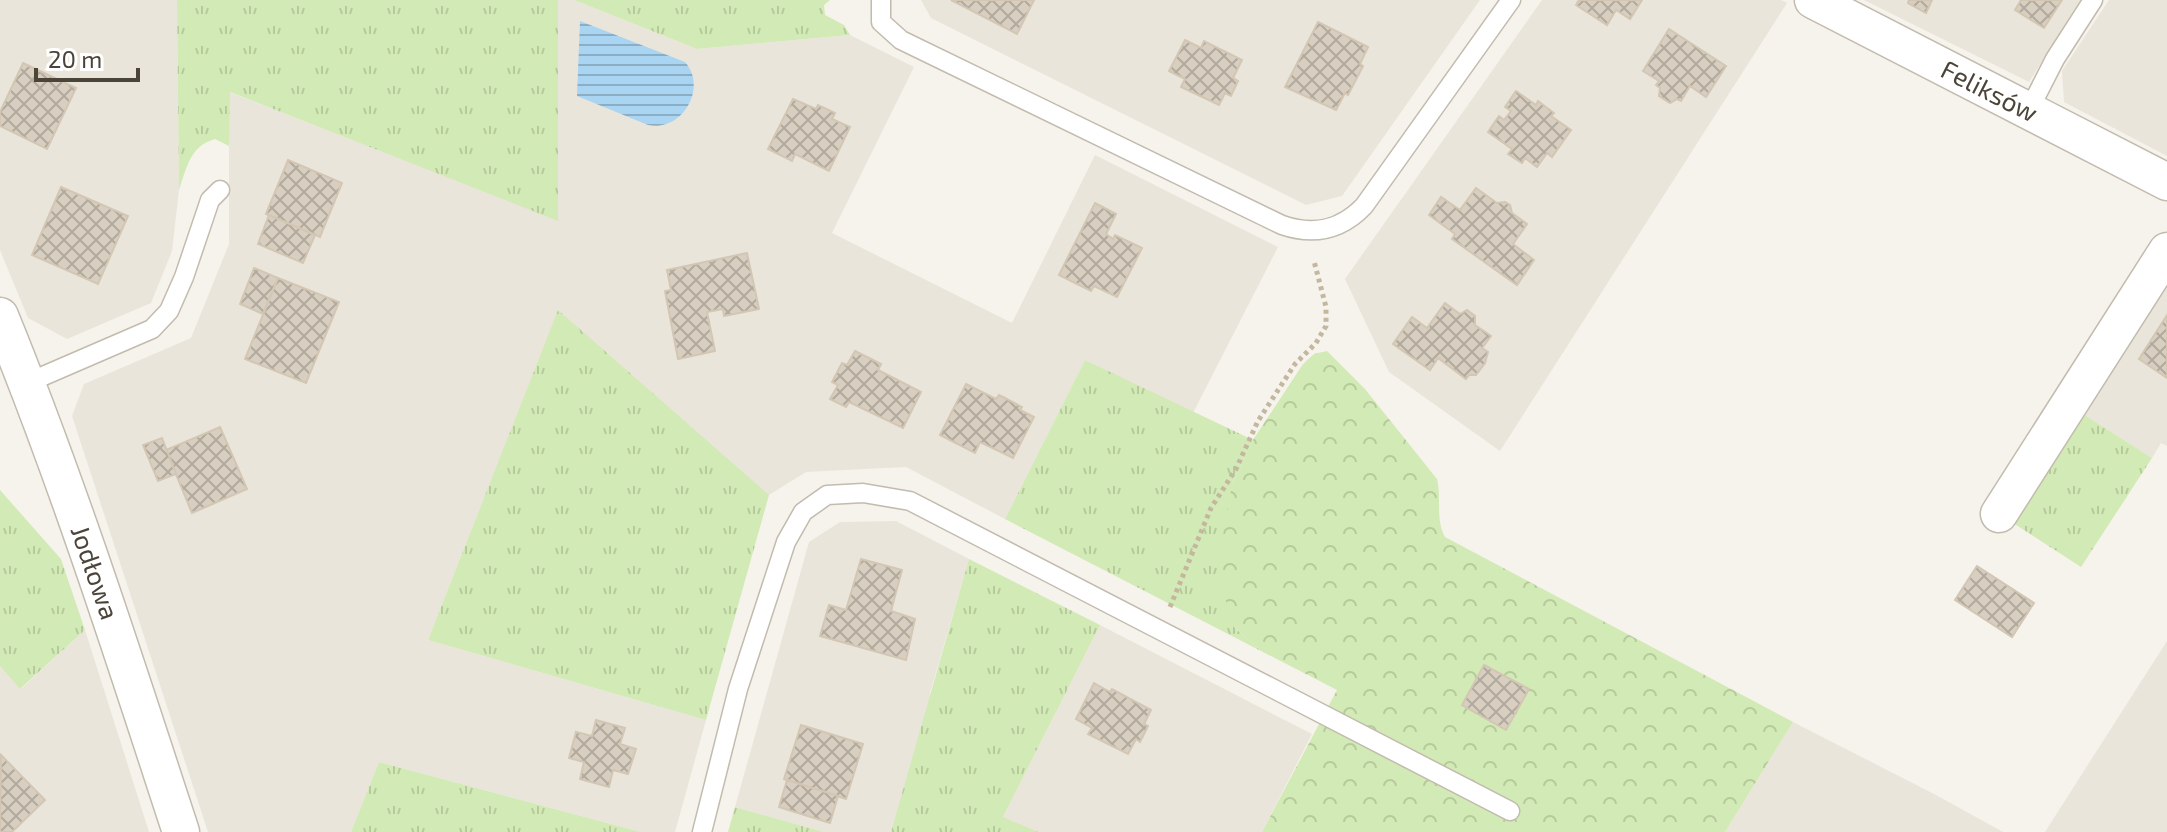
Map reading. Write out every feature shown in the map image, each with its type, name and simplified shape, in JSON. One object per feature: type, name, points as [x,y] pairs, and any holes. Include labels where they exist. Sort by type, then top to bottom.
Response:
[{"type":"street","name":"Feliksów","points":[[1813,0],[2167,182]]},
{"type":"street","points":[[1999,514],[2167,251]]},
{"type":"street","name":"Jodłowa","points":[[0,316],[97,573],[181,832]]},
{"type":"lane","points":[[881,0],[881,22],[901,40],[1282,225],[1310,231],[1341,224],[1364,206],[1511,0]]},
{"type":"lane","points":[[2029,110],[2055,59],[2093,0]]},
{"type":"lane","points":[[27,383],[152,329],[169,311],[210,200],[220,190]]},
{"type":"lane","points":[[702,832],[738,689],[786,542],[803,512],[827,495],[863,493],[910,501],[1510,811]]},
{"type":"path","points":[[1169,611],[1211,508],[1236,469],[1258,421],[1295,364],[1316,343],[1326,326],[1326,307],[1314,261]]},
{"type":"shaded area","points":[[0,0],[177,0],[179,190],[172,251],[151,303],[67,339],[28,318],[0,250]]},
{"type":"shaded area","points":[[558,0],[574,0],[697,49],[850,35],[914,67],[832,233],[1012,323],[1095,155],[1278,247],[1193,413],[1085,360],[1005,519],[906,467],[806,472],[769,495],[558,311],[428,640],[706,720],[675,832],[641,832],[379,762],[351,832],[208,832],[72,416],[84,384],[191,338],[229,244],[229,92],[558,220]]},
{"type":"shaded area","points":[[921,0],[1480,0],[1342,196],[1306,205],[931,18]]},
{"type":"shaded area","points":[[1542,0],[1781,0],[1787,3],[1500,451],[1389,372],[1345,279]]},
{"type":"shaded area","points":[[1864,0],[2081,0],[2029,82]]},
{"type":"shaded area","points":[[2109,0],[2167,0],[2167,156],[2064,102],[2062,71]]},
{"type":"shaded area","points":[[2167,275],[2167,446],[2161,443],[2152,458],[2080,412]]},
{"type":"shaded area","points":[[896,521],[969,559],[930,693],[1003,817],[1100,625],[1312,734],[1262,832],[824,832],[735,807],[809,542],[840,522]]},
{"type":"shaded area","points":[[85,630],[149,832],[0,832],[0,666],[21,689]]},
{"type":"shaded area","points":[[2167,641],[2167,832],[2045,832]]},
{"type":"shaded area","points":[[1793,722],[1936,795],[2003,832],[1725,832]]},
{"type":"green space","points":[[177,0],[558,0],[558,221],[230,92],[229,146],[215,139],[200,147],[187,166],[179,190]]},
{"type":"green space","points":[[574,0],[830,0],[824,5],[825,15],[844,25],[850,35],[697,49]]},
{"type":"green space","points":[[558,310],[769,495],[706,720],[428,640]]},
{"type":"green space","points":[[1327,351],[1365,389],[1437,479],[1440,523],[1445,537],[1793,722],[1725,832],[1262,832],[1337,690],[1261,651],[1233,626],[1217,569],[1232,484],[1253,440],[1303,364],[1314,354]]},
{"type":"green space","points":[[1085,360],[1253,440],[1232,484],[1233,626],[1261,651],[1005,519]]},
{"type":"green space","points":[[2080,412],[2152,458],[2081,567],[2010,521]]},
{"type":"green space","points":[[0,490],[61,559],[85,630],[20,689],[0,666]]},
{"type":"green space","points":[[969,559],[1100,625],[1003,817],[1038,832],[891,832]]},
{"type":"green space","points":[[379,762],[641,832],[351,832]]},
{"type":"green space","points":[[735,807],[824,832],[728,832]]},
{"type":"water","points":[[580,21],[685,62],[694,84],[688,106],[681,115],[671,122],[648,125],[577,96]]},
{"type":"building","points":[[951,0],[1034,0],[1017,34]]},
{"type":"building","points":[[1579,0],[1642,0],[1630,19],[1616,10],[1607,25],[1576,5]]},
{"type":"building","points":[[1909,0],[1932,0],[1926,13],[1908,3]]},
{"type":"building","points":[[2021,0],[2062,0],[2044,28],[2015,10]]},
{"type":"building","points":[[1318,22],[1368,47],[1360,64],[1363,66],[1336,110],[1285,87]]},
{"type":"building","points":[[1669,29],[1726,66],[1706,97],[1690,86],[1681,101],[1677,99],[1670,103],[1659,96],[1660,88],[1656,85],[1659,81],[1643,71]]},
{"type":"building","points":[[1185,40],[1201,48],[1204,41],[1242,60],[1233,78],[1238,81],[1231,96],[1225,93],[1219,105],[1181,87],[1185,79],[1169,71]]},
{"type":"building","points":[[23,63],[76,88],[47,149],[0,126],[0,112]]},
{"type":"building","points":[[1516,91],[1536,105],[1538,101],[1554,113],[1551,116],[1571,130],[1552,157],[1547,153],[1537,167],[1525,158],[1522,163],[1508,154],[1512,149],[1488,132],[1499,116],[1504,120],[1511,111],[1505,107]]},
{"type":"building","points":[[793,99],[835,113],[832,119],[850,127],[829,171],[795,154],[792,161],[768,149]]},
{"type":"building","points":[[288,160],[342,183],[320,237],[266,214]]},
{"type":"building","points":[[61,187],[128,216],[98,284],[32,255]]},
{"type":"building","points":[[1476,188],[1497,203],[1510,205],[1512,213],[1527,224],[1513,244],[1534,260],[1517,285],[1452,239],[1455,234],[1429,215],[1441,197],[1460,210]]},
{"type":"building","points":[[1095,203],[1116,214],[1106,234],[1142,248],[1117,297],[1094,286],[1091,291],[1059,275]]},
{"type":"building","points":[[269,215],[315,235],[303,263],[258,244]]},
{"type":"building","points":[[747,253],[759,309],[724,316],[723,309],[707,312],[715,351],[678,359],[665,291],[671,290],[667,270]]},
{"type":"building","points":[[254,268],[278,278],[263,314],[240,304]]},
{"type":"building","points":[[278,278],[339,302],[306,383],[245,359]]},
{"type":"building","points":[[1445,303],[1460,314],[1467,310],[1475,316],[1475,325],[1491,336],[1482,348],[1488,352],[1485,363],[1476,375],[1469,375],[1466,379],[1438,358],[1430,370],[1393,344],[1412,317],[1427,328]]},
{"type":"building","points":[[2167,315],[2167,378],[2139,359]]},
{"type":"building","points":[[855,351],[881,364],[878,370],[921,392],[903,428],[849,402],[846,407],[830,399],[838,385],[832,382],[842,363],[847,365]]},
{"type":"building","points":[[966,384],[996,399],[999,395],[1034,417],[1013,458],[980,442],[975,453],[940,435]]},
{"type":"building","points":[[220,427],[247,489],[192,513],[166,450]]},
{"type":"building","points":[[162,438],[176,474],[158,481],[143,445]]},
{"type":"building","points":[[861,559],[902,570],[891,611],[915,619],[906,660],[820,636],[829,605],[846,610]]},
{"type":"building","points":[[1977,566],[2034,603],[2012,637],[1955,600]]},
{"type":"building","points":[[1484,665],[1529,689],[1506,730],[1462,705]]},
{"type":"building","points":[[1094,683],[1151,710],[1140,742],[1136,739],[1128,754],[1088,734],[1092,728],[1076,719]]},
{"type":"building","points":[[596,720],[625,728],[620,744],[636,749],[628,774],[613,770],[609,787],[580,779],[584,762],[569,758],[576,732],[592,736]]},
{"type":"building","points":[[801,725],[863,744],[846,799],[784,779]]},
{"type":"building","points":[[1,755],[45,800],[12,832],[0,832]]},
{"type":"building","points":[[787,780],[838,796],[830,823],[779,807]]}]
